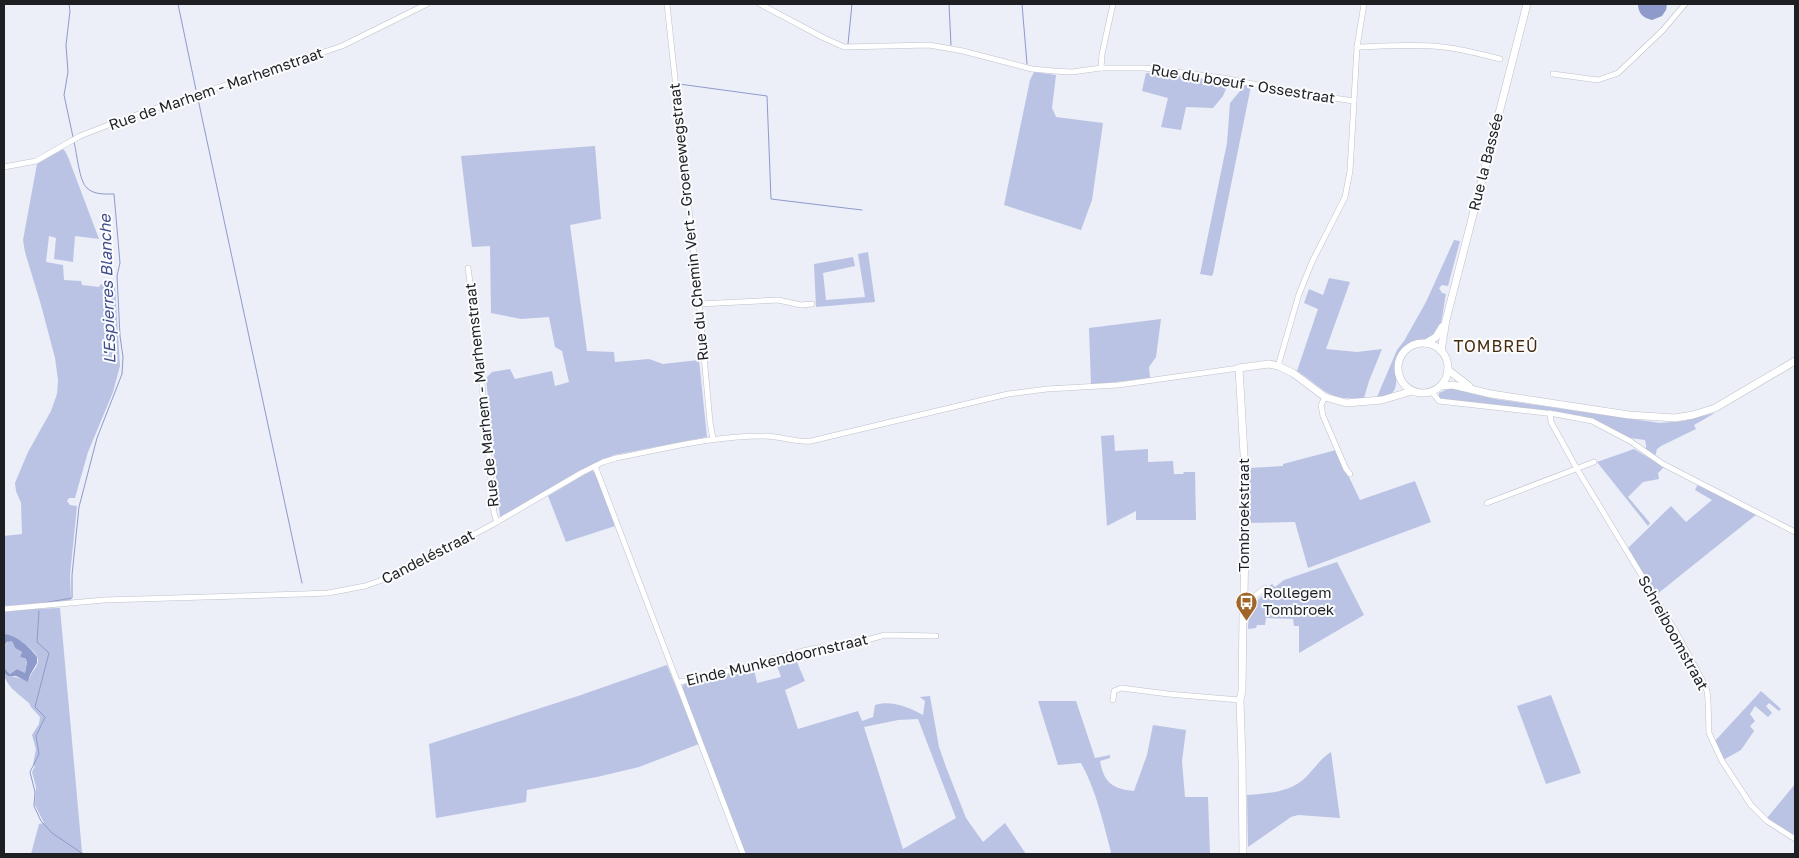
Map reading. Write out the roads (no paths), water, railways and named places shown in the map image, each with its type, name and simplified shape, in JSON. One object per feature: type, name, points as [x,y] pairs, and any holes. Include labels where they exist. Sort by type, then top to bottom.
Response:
[{"type":"main road","name":"Rue la Bassée","points":[[1441,351],[1446,320],[1527,4]]},
{"type":"main road","name":"Rue la Bassée","points":[[1426,344],[1436,337],[1446,320]]},
{"type":"main road","points":[[1426,344],[1435,346],[1441,351],[1446,359],[1448,370],[1445,381],[1441,386],[1432,392],[1423,393],[1412,391],[1405,386],[1400,379],[1398,368],[1403,353],[1413,345],[1426,344]]},
{"type":"main road","points":[[1441,386],[1453,385],[1491,394],[1652,418],[1675,418],[1715,408],[1795,361]]},
{"type":"main road","points":[[1239,368],[1269,364],[1278,366],[1293,373],[1325,397],[1346,403],[1388,398],[1412,391]]},
{"type":"main road","name":"Tombroekstraat","points":[[1239,368],[1246,489],[1244,596],[1246,607],[1243,614],[1242,691],[1244,723],[1241,733]]},
{"type":"main road","points":[[1448,370],[1471,388]]},
{"type":"main road","points":[[1388,398],[1395,391],[1400,379]]},
{"type":"main road","name":"Tombroekstraat","points":[[1242,691],[1240,700],[1243,854]]},
{"type":"street","name":"Rue de Marhem - Marhemstraat","points":[[4,167],[36,161],[80,136],[106,126],[342,46],[427,4]]},
{"type":"street","name":"Rue du Chemin Vert - Groenewegstraat","points":[[667,4],[699,304],[705,378],[713,439]]},
{"type":"street","name":"Rue du boeuf - Ossestraat","points":[[760,4],[844,47],[929,45],[963,51],[1032,69],[1072,72],[1101,68],[1144,68],[1223,78],[1292,92],[1354,101]]},
{"type":"street","points":[[1101,68],[1102,54],[1113,4]]},
{"type":"street","points":[[1278,366],[1299,294],[1312,262],[1344,197],[1350,171],[1358,47],[1364,4]]},
{"type":"street","points":[[1553,74],[1598,80],[1618,73],[1663,30],[1685,4]]},
{"type":"street","points":[[1358,47],[1441,47],[1500,59]]},
{"type":"street","name":"Rue de Marhem - Marhemstraat","points":[[468,268],[482,370],[492,493],[497,522]]},
{"type":"street","points":[[699,304],[767,300],[778,300],[801,305],[812,304]]},
{"type":"street","name":"Candeléstraat","points":[[4,609],[104,600],[303,594],[351,589],[379,582],[402,573],[595,466],[616,458],[713,439],[763,435],[794,441],[811,441],[1023,392],[1118,385],[1239,368]]},
{"type":"street","points":[[1432,392],[1437,400],[1550,413],[1581,418],[1599,424],[1630,441],[1663,464],[1795,532]]},
{"type":"street","points":[[1325,397],[1321,405],[1323,416],[1350,474]]},
{"type":"street","name":"Schreiboomstraat","points":[[1550,413],[1551,422],[1577,469],[1676,632],[1701,678],[1708,700],[1709,733],[1722,761],[1751,805],[1767,821],[1795,839]]},
{"type":"street","points":[[1486,503],[1594,462]]},
{"type":"street","name":"Einde Munkendoornstraat","points":[[595,466],[744,854]]},
{"type":"street","points":[[1246,600],[1251,599],[1265,588]]},
{"type":"street","name":"Einde Munkendoornstraat","points":[[679,682],[807,650],[845,646],[885,635],[936,636]]},
{"type":"street","points":[[1113,700],[1114,691],[1121,688],[1240,700]]},
{"type":"waterway","name":"L'Espierres Blanche","points":[[69,4],[70,11],[66,45],[68,72],[64,95],[73,137]]},
{"type":"waterway","points":[[178,4],[196,90]]},
{"type":"waterway","points":[[848,44],[852,4]]},
{"type":"waterway","points":[[949,4],[951,45]]},
{"type":"waterway","points":[[1022,4],[1027,64]]},
{"type":"waterway","points":[[679,84],[767,96],[771,199],[862,210]]},
{"type":"waterway","points":[[198,99],[302,583]]},
{"type":"waterway","name":"L'Espierres Blanche","points":[[43,603],[72,598],[72,575],[79,507],[97,438],[122,374],[123,357],[117,276],[120,263],[114,194],[100,194],[87,188],[80,173],[74,142]]},
{"type":"waterway","points":[[39,611],[37,642],[49,653],[35,707],[45,717],[36,736],[39,754],[30,772],[35,792],[34,806],[41,821],[52,833],[83,854]]},
{"type":"place","name":"Rollegem Tombroek","points":[[1247,621]]},
{"type":"district","name":"TOMBREÛ","points":[[1496,346]]}]
